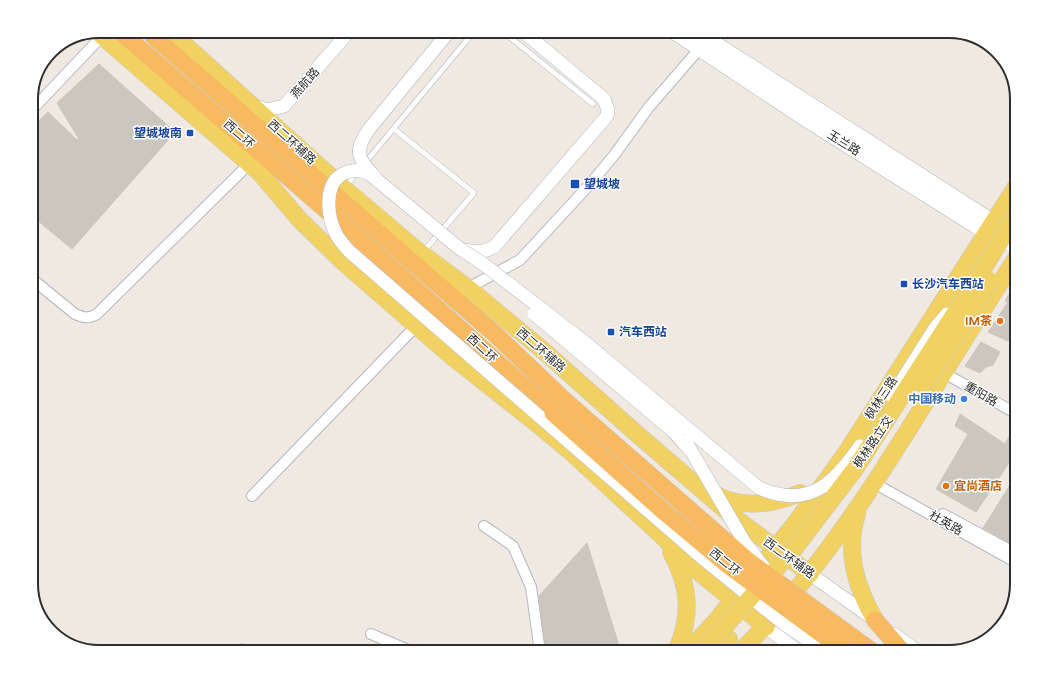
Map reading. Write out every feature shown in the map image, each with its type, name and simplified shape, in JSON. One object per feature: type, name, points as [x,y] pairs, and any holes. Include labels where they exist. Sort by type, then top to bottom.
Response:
[{"type":"highway","name":"西二环","points":[[127,38],[351,230],[662,510],[729,566],[836,645]]},
{"type":"highway","name":"西二环","points":[[155,38],[496,335],[564,400],[747,560],[863,645]]},
{"type":"highway","points":[[875,620],[897,645]]},
{"type":"main road","points":[[104,38],[260,173],[299,219],[324,244],[450,355],[571,452],[662,536],[695,569],[766,627]]},
{"type":"main road","name":"西二环辅路","points":[[176,38],[252,105],[281,133],[422,254],[468,288],[545,352],[636,434],[696,483],[730,514],[810,574]]},
{"type":"main road","name":"玉兰路","points":[[705,38],[990,227],[1010,242]]},
{"type":"main road","name":"枫林三路","points":[[693,645],[775,547],[846,454],[1010,196]]},
{"type":"main road","name":"枫林路立交","points":[[708,645],[794,549],[855,468],[980,274],[1010,224]]},
{"type":"main road","name":"玉兰路","points":[[990,227],[1010,232]]},
{"type":"main road","name":"枫林路立交","points":[[723,645],[782,579],[861,477],[966,320],[1010,246]]},
{"type":"main road","points":[[747,645],[766,627],[810,574],[865,497],[1010,268]]},
{"type":"main road","points":[[696,483],[718,496],[736,502],[745,504],[770,503],[801,493],[846,454]]},
{"type":"main road","points":[[865,497],[856,519],[852,535],[853,566],[862,597],[875,620]]},
{"type":"main road","points":[[662,536],[682,575],[686,592],[687,610],[685,628],[679,645]]},
{"type":"street","points":[[38,104],[100,38]]},
{"type":"street","name":"燕航路","points":[[252,105],[267,110],[284,106],[344,38]]},
{"type":"street","name":"燕航路","points":[[281,133],[280,123],[284,115],[351,38]]},
{"type":"street","points":[[378,180],[362,162],[358,151],[360,143],[374,123],[444,38]]},
{"type":"street","points":[[459,248],[477,252],[489,250],[495,246],[607,116],[608,110],[604,99],[531,38]]},
{"type":"street","points":[[468,288],[520,260],[600,172],[649,107],[705,38]]},
{"type":"street","points":[[38,284],[76,314],[84,318],[90,318],[97,314],[249,164]]},
{"type":"street","points":[[690,449],[674,432],[482,272],[459,248],[378,180],[366,172],[350,171],[341,174],[332,184],[329,200],[332,224],[335,233],[349,251],[706,561],[796,633],[819,645]]},
{"type":"street","points":[[459,248],[482,263],[587,344],[759,488],[781,496],[800,495],[814,492],[831,482],[841,472],[874,426],[935,328],[980,274]]},
{"type":"street","points":[[252,496],[416,325]]},
{"type":"street","name":"重阳路","points":[[945,371],[1010,404]]},
{"type":"street","name":"重阳路","points":[[945,371],[1010,410]]},
{"type":"street","points":[[674,417],[690,449],[745,544],[779,584]]},
{"type":"street","name":"杜英路","points":[[876,481],[1010,550]]},
{"type":"street","name":"杜英路","points":[[876,481],[1010,559]]},
{"type":"street","points":[[484,526],[513,546],[531,587],[539,645]]},
{"type":"street","name":"西二环辅路","points":[[810,574],[909,645]]},
{"type":"street","points":[[766,627],[790,645]]},
{"type":"street","points":[[371,634],[397,645]]},
{"type":"lane","points":[[344,188],[469,38]]},
{"type":"lane","points":[[511,38],[593,104]]},
{"type":"lane","points":[[394,129],[474,193],[422,254]]},
{"type":"building","points":[[99,64],[175,132],[72,249],[38,221],[38,121],[48,112],[77,140],[79,139],[57,103]]},
{"type":"building","points":[[1010,293],[1010,337],[1008,341],[988,332],[1008,302],[1005,301]]},
{"type":"building","points":[[981,342],[1000,352],[993,365],[986,367],[980,373],[965,366]]},
{"type":"building","points":[[960,414],[1005,444],[1010,435],[1010,461],[976,512],[936,489],[968,434],[955,426]]},
{"type":"building","points":[[1010,485],[1010,543],[983,528]]},
{"type":"building","points":[[587,543],[619,645],[545,645],[539,596]]},
{"type":"place","name":"望城坡南","points":[[190,133]]},
{"type":"place","name":"望城坡","points":[[575,184]]},
{"type":"place","name":"长沙汽车西站","points":[[904,284]]},
{"type":"place","name":"IM茶","points":[[1000,321]]},
{"type":"place","name":"汽车西站","points":[[611,332]]},
{"type":"place","name":"中国移动","points":[[964,399]]},
{"type":"place","name":"宜尚酒店","points":[[946,486]]}]
